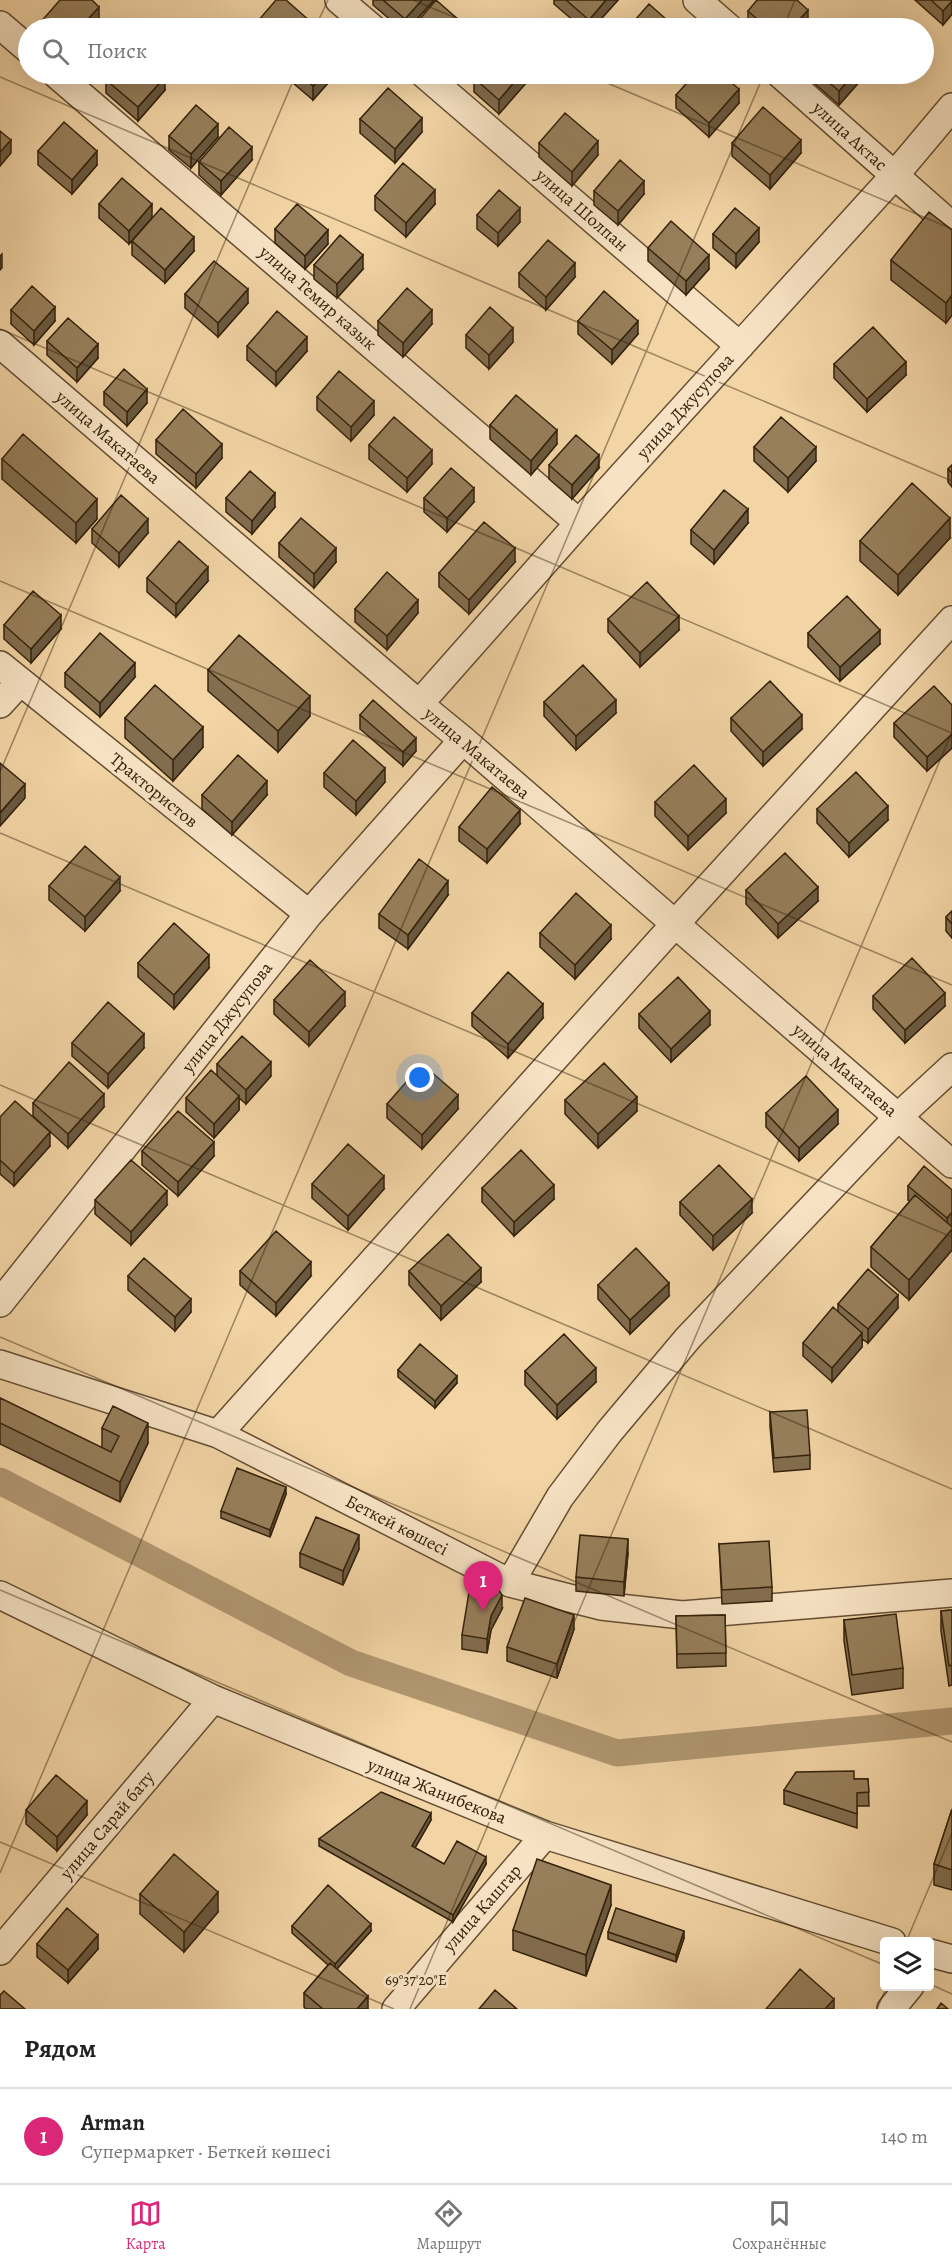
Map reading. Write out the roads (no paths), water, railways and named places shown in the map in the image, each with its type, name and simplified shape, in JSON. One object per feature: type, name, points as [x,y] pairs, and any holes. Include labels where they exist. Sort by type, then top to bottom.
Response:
[{"type":"street","points":[[339,0],[360,18]]},
{"type":"street","points":[[697,0],[718,18]]},
{"type":"street","points":[[0,25],[18,41]]},
{"type":"street","name":"улица Темир казык","points":[[68,84],[579,523]]},
{"type":"street","name":"улица Шолпан","points":[[436,84],[740,346]]},
{"type":"street","name":"улица Актас","points":[[791,84],[952,226]]},
{"type":"street","name":"улица Джусупова","points":[[419,704],[579,523],[894,176],[952,108]]},
{"type":"street","name":"улица Макатаева","points":[[0,344],[419,704],[464,740],[952,1164]]},
{"type":"street","points":[[218,1434],[675,924],[952,620]]},
{"type":"street","points":[[0,704],[10,674]]},
{"type":"street","name":"Трактористов","points":[[10,674],[309,914]]},
{"type":"street","name":"улица Джусупова","points":[[0,1304],[309,914],[464,740]]},
{"type":"street","points":[[510,1583],[560,1497],[609,1432],[688,1338],[899,1116],[952,1066]]},
{"type":"street","name":"Беткей көшесі","points":[[0,1364],[218,1434],[510,1583],[601,1606],[682,1616],[952,1593]]},
{"type":"street","name":"улица Жанибекова","points":[[0,1595],[213,1699],[545,1835],[880,1937]]},
{"type":"street","name":"улица Сарай бату","points":[[0,1951],[213,1699]]},
{"type":"street","name":"улица Кашгар","points":[[396,2009],[545,1835]]},
{"type":"street","points":[[891,2009],[906,1991]]},
{"type":"waterway","points":[[0,1481],[351,1663],[617,1753],[952,1721]]},
{"type":"place","name":"Arman","points":[[483,1611]]}]
